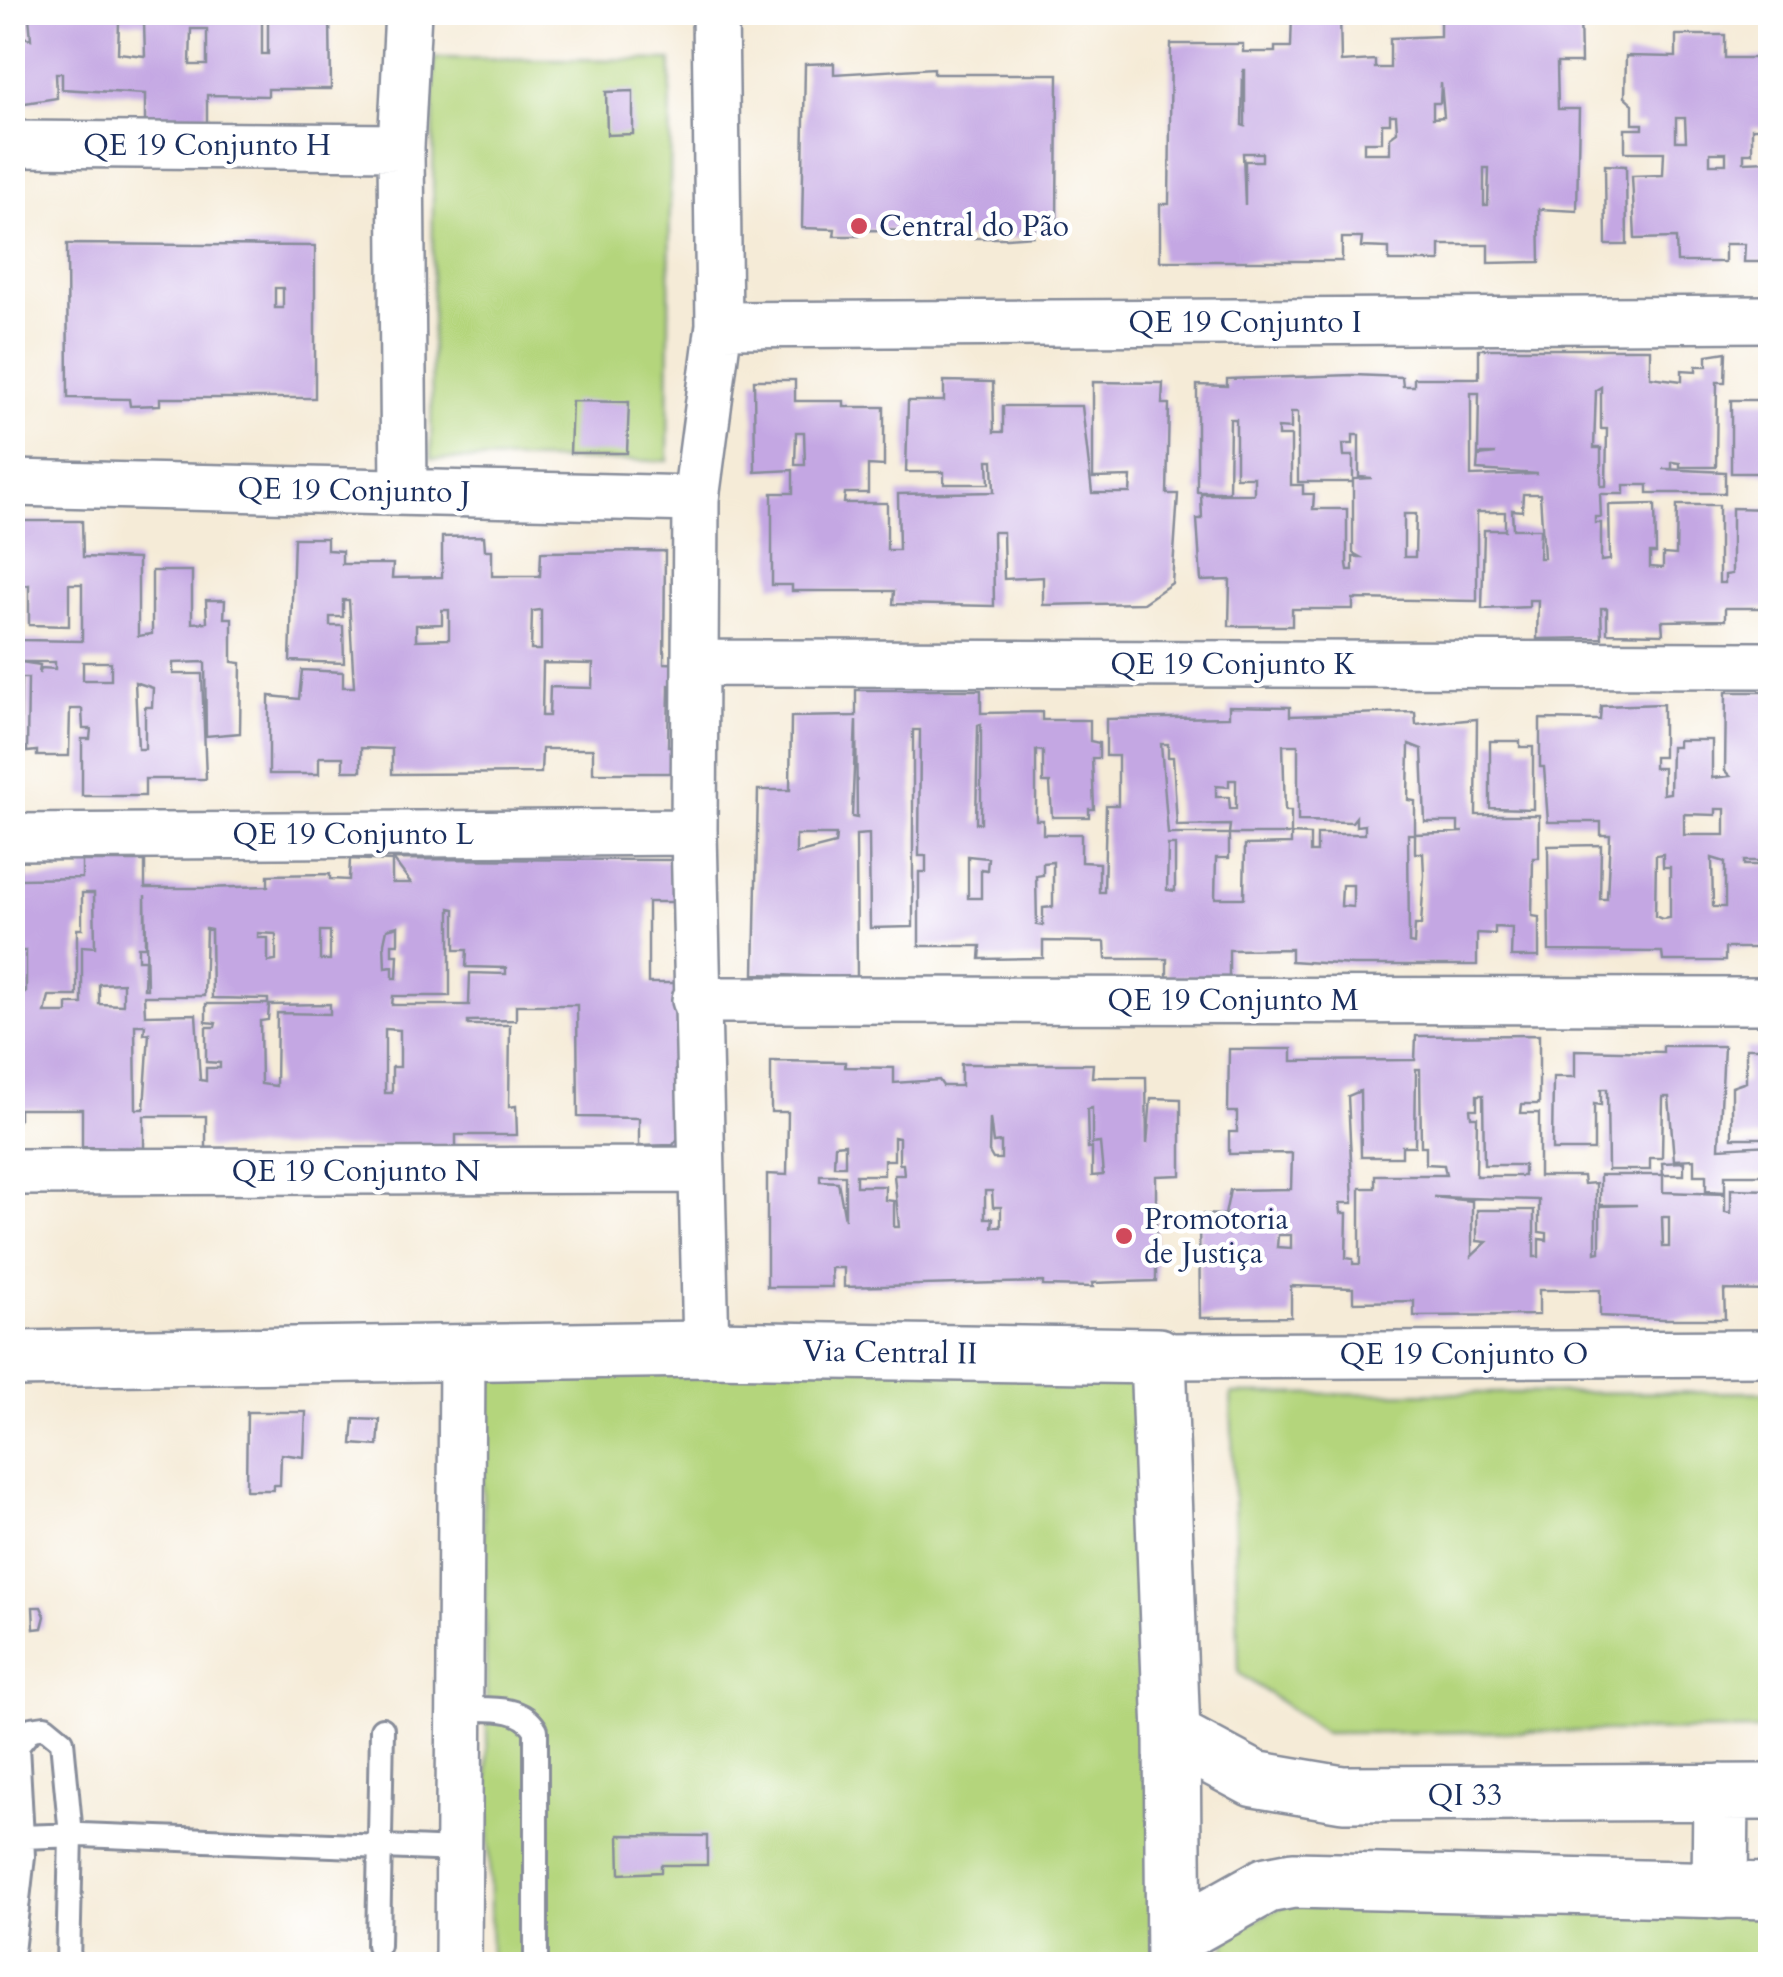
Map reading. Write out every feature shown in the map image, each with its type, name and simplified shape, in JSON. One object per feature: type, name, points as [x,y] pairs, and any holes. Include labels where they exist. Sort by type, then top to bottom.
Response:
[{"type":"street","points":[[404,490],[401,147],[408,12]]},
{"type":"street","points":[[706,1349],[695,1000],[696,499],[719,324],[715,12]]},
{"type":"street","name":"QE 19 Conjunto H","points":[[12,144],[401,147]]},
{"type":"street","name":"QE 19 Conjunto I","points":[[719,324],[1770,318]]},
{"type":"street","name":"QE 19 Conjunto J","points":[[12,483],[696,499]]},
{"type":"street","name":"QE 19 Conjunto K","points":[[696,663],[1770,665]]},
{"type":"street","name":"QE 19 Conjunto L","points":[[12,837],[694,832]]},
{"type":"street","name":"QE 19 Conjunto M","points":[[695,1000],[1770,1001]]},
{"type":"street","name":"QE 19 Conjunto N","points":[[12,1172],[700,1170]]},
{"type":"street","name":"Via Central II","points":[[12,1359],[706,1349],[1158,1356]]},
{"type":"street","name":"QE 19 Conjunto O","points":[[1158,1356],[1770,1352]]},
{"type":"street","points":[[458,1964],[462,1354]]},
{"type":"street","points":[[1158,1356],[1172,1735],[1174,1951]]},
{"type":"street","name":"QI 33","points":[[1172,1735],[1254,1778],[1343,1794],[1746,1792]]},
{"type":"street","points":[[1174,1951],[1267,1885],[1294,1880],[1745,1891],[1746,1792]]},
{"type":"lane","points":[[458,1709],[512,1711],[529,1718],[536,1730],[536,1964]]},
{"type":"lane","points":[[12,1952],[22,1890],[18,1746],[31,1729],[45,1727],[62,1741],[71,1835],[68,1964]]},
{"type":"lane","points":[[378,1945],[382,1729]]},
{"type":"lane","points":[[20,1837],[71,1835],[459,1850]]},
{"type":"green space","points":[[434,58],[671,60],[668,461],[431,459]]},
{"type":"green space","points":[[1127,1359],[1165,1407],[1181,1964],[491,1964],[481,1395],[506,1365]]},
{"type":"green space","points":[[1770,1392],[1770,1730],[1325,1733],[1239,1673],[1231,1394]]},
{"type":"green space","points":[[1296,1899],[1770,1901],[1770,1964],[1226,1964],[1226,1937]]},
{"type":"building","points":[[22,12],[262,12],[262,54],[268,54],[268,12],[315,12],[315,19],[330,18],[331,89],[268,89],[268,96],[207,95],[207,123],[145,123],[145,94],[62,89],[62,73],[56,73],[57,98],[12,105],[12,60],[21,60],[21,41],[12,41],[12,34],[31,39],[29,17],[22,17]],"holes":[[[119,22],[144,23],[145,56],[118,53]],[[191,29],[207,29],[207,65],[190,65]]]},
{"type":"building","points":[[1440,12],[1580,12],[1581,63],[1557,63],[1558,109],[1579,109],[1577,211],[1539,209],[1540,262],[1488,263],[1488,245],[1440,245],[1440,261],[1389,261],[1389,248],[1361,247],[1362,238],[1342,238],[1342,261],[1160,261],[1160,204],[1169,204],[1171,44],[1243,44],[1243,52],[1275,52],[1275,47],[1291,47],[1292,13],[1340,13],[1341,62],[1375,60],[1375,68],[1390,68],[1390,38],[1440,36]],"holes":[[[1243,70],[1245,70],[1245,126]],[[1441,83],[1444,117],[1433,118],[1433,103],[1440,103]],[[1390,115],[1396,115],[1397,132],[1390,137],[1390,153],[1364,153],[1364,142],[1382,142],[1382,123],[1390,123]],[[1243,153],[1262,153],[1262,161],[1245,161],[1245,205]],[[1484,168],[1489,168],[1488,205],[1484,205]]]},
{"type":"building","points":[[1676,35],[1725,35],[1725,58],[1770,58],[1770,128],[1752,128],[1752,153],[1744,153],[1744,162],[1769,161],[1770,262],[1744,262],[1745,244],[1725,244],[1725,262],[1677,262],[1676,238],[1635,239],[1632,176],[1663,175],[1664,152],[1625,152],[1625,129],[1643,129],[1643,124],[1633,124],[1633,104],[1625,97],[1626,56],[1676,57]],"holes":[[[1676,118],[1685,118],[1686,141],[1676,141]],[[1710,153],[1726,153],[1726,164],[1710,164]]]},
{"type":"building","points":[[834,63],[834,74],[934,68],[934,74],[1058,74],[1057,230],[1033,230],[1033,236],[1007,238],[934,238],[934,231],[859,230],[859,236],[834,236],[835,229],[802,228],[805,64]]},
{"type":"building","points":[[633,91],[633,134],[607,135],[606,92]]},
{"type":"building","points":[[1605,165],[1626,166],[1627,245],[1606,245]]},
{"type":"building","points":[[67,244],[315,246],[315,398],[160,398],[160,405],[130,406],[129,399],[68,398]],"holes":[[[275,288],[283,288],[283,308],[275,308]]]},
{"type":"building","points":[[1479,349],[1650,349],[1650,377],[1682,381],[1682,370],[1696,371],[1696,366],[1707,366],[1707,355],[1726,352],[1725,382],[1717,382],[1716,467],[1680,467],[1680,463],[1672,462],[1672,469],[1663,469],[1725,472],[1725,493],[1648,493],[1648,485],[1624,485],[1624,494],[1600,494],[1601,517],[1595,517],[1595,523],[1601,523],[1601,561],[1610,560],[1609,505],[1655,504],[1656,553],[1650,553],[1650,567],[1663,568],[1663,554],[1676,555],[1677,505],[1719,505],[1719,583],[1725,583],[1725,575],[1732,574],[1732,508],[1770,509],[1770,608],[1725,608],[1725,620],[1662,621],[1663,634],[1607,633],[1607,608],[1601,608],[1602,638],[1537,639],[1538,600],[1529,600],[1529,607],[1482,609],[1484,530],[1505,530],[1505,512],[1477,512],[1477,601],[1353,599],[1353,609],[1292,609],[1292,626],[1229,626],[1230,580],[1201,581],[1197,519],[1202,519],[1201,494],[1254,494],[1254,477],[1236,477],[1236,419],[1230,419],[1229,492],[1197,492],[1197,385],[1227,386],[1227,379],[1353,375],[1402,377],[1403,386],[1414,386],[1414,378],[1479,378]],"holes":[[[1601,387],[1601,429],[1607,429],[1606,486],[1601,486],[1601,448],[1594,448],[1596,390]],[[1471,393],[1479,393],[1478,454],[1496,454],[1478,456],[1477,470],[1538,474],[1471,476]],[[1291,412],[1298,412],[1298,482],[1353,482],[1353,553],[1360,557],[1353,557],[1353,570],[1348,570],[1347,564],[1347,509],[1313,509],[1314,494],[1303,494],[1303,485],[1291,485],[1291,436],[1278,436],[1278,428],[1291,429]],[[1353,435],[1359,435],[1359,477],[1372,478],[1353,479],[1353,456],[1344,456],[1343,444],[1353,444]],[[1523,494],[1540,494],[1544,558],[1539,558],[1540,529],[1513,529],[1512,510],[1522,511]],[[1404,514],[1416,514],[1415,557],[1404,557]]]},
{"type":"building","points":[[754,380],[795,380],[795,401],[844,401],[844,407],[884,407],[884,466],[868,465],[868,493],[845,493],[844,503],[887,503],[887,550],[899,550],[898,494],[994,492],[993,460],[988,460],[989,484],[944,484],[944,472],[906,472],[908,401],[944,401],[944,381],[993,382],[994,432],[1003,432],[1003,406],[1082,406],[1092,493],[1130,493],[1131,477],[1093,478],[1093,382],[1163,383],[1162,404],[1169,404],[1167,494],[1178,494],[1172,583],[1143,603],[1043,605],[1043,577],[1004,579],[1003,532],[993,532],[994,606],[893,604],[894,591],[792,591],[792,585],[772,585],[772,493],[793,493],[793,470],[755,472]],"holes":[[[796,432],[804,432],[805,465],[795,465]]]},
{"type":"building","points":[[1731,400],[1770,400],[1770,473],[1731,473]]},
{"type":"building","points":[[572,401],[629,402],[627,453],[570,453]]},
{"type":"building","points":[[12,521],[82,521],[83,557],[138,559],[138,636],[152,634],[152,571],[192,571],[192,623],[207,622],[206,600],[225,600],[224,618],[232,618],[232,662],[241,663],[240,733],[206,736],[205,662],[173,663],[173,674],[202,674],[206,779],[145,779],[145,796],[82,796],[82,739],[90,739],[91,729],[83,729],[82,709],[70,709],[69,756],[37,756],[37,751],[27,752],[28,678],[21,678],[20,730],[12,730]],"holes":[[[69,584],[82,584],[82,641],[21,640],[21,586],[29,585],[29,625],[69,626]],[[21,662],[55,662],[55,669],[41,668],[39,674],[40,665]],[[83,662],[111,662],[111,680],[83,680]],[[135,682],[153,688],[152,707],[145,707],[145,749],[138,749]]]},
{"type":"building","points":[[484,536],[485,550],[492,550],[492,576],[540,576],[541,552],[665,551],[664,663],[683,664],[683,686],[669,685],[668,746],[682,746],[683,773],[593,773],[593,749],[542,749],[541,773],[392,774],[392,749],[361,748],[361,771],[343,771],[343,757],[319,757],[319,774],[269,774],[269,696],[299,699],[302,670],[343,672],[343,687],[354,687],[349,600],[343,600],[343,617],[330,617],[330,626],[343,626],[344,663],[290,661],[294,538],[327,538],[327,550],[342,551],[342,564],[393,564],[392,578],[442,577],[442,537]],"holes":[[[442,610],[449,610],[449,639],[416,640],[416,625],[442,624]],[[541,610],[541,650],[531,650],[532,611]],[[543,663],[593,664],[592,688],[550,687],[549,716],[542,716]]]},
{"type":"building","points":[[856,690],[981,690],[981,713],[1042,712],[1042,720],[1090,720],[1090,741],[1099,743],[1099,758],[1092,758],[1094,809],[1089,809],[1089,817],[1052,817],[1050,783],[1043,783],[1043,751],[1036,750],[1036,820],[1043,820],[1043,834],[1081,834],[1081,862],[1099,863],[1099,892],[1104,892],[1106,805],[1118,805],[1118,756],[1106,756],[1106,719],[1229,717],[1229,706],[1290,707],[1290,716],[1415,712],[1416,725],[1477,719],[1476,815],[1539,815],[1539,858],[1533,858],[1532,916],[1539,917],[1539,957],[1511,957],[1512,928],[1495,927],[1495,934],[1477,933],[1477,965],[1353,965],[1291,961],[1291,949],[1229,950],[1229,977],[1167,977],[1167,959],[1106,959],[1105,942],[1043,941],[1043,958],[980,959],[981,946],[919,946],[919,872],[926,872],[926,856],[919,856],[920,730],[913,730],[913,927],[870,928],[869,834],[856,835],[857,978],[754,974],[758,790],[790,790],[791,717],[856,716]],"holes":[[[856,720],[857,818],[852,817]],[[981,724],[981,823],[976,823]],[[1161,744],[1168,744],[1168,757],[1173,757],[1177,826],[1230,825],[1229,834],[1168,834]],[[1409,744],[1422,749],[1425,822],[1458,822],[1458,832],[1464,832],[1415,834],[1415,801],[1408,800]],[[1283,745],[1298,745],[1298,821],[1352,822],[1356,817],[1356,826],[1365,825],[1365,834],[1317,834],[1317,852],[1310,852],[1310,835],[1291,834],[1291,811],[1285,811]],[[1229,780],[1236,780],[1236,809],[1230,809],[1229,797],[1216,797],[1216,786],[1229,787]],[[1229,834],[1291,834],[1291,844],[1245,845],[1244,898],[1215,898],[1216,858],[1229,858]],[[1408,834],[1415,834],[1415,853],[1423,853],[1424,875],[1421,925],[1415,925],[1414,944],[1409,943]],[[796,835],[836,835],[835,844],[796,854]],[[1168,845],[1175,845],[1175,891],[1167,890]],[[968,856],[988,858],[987,870],[981,869],[981,898],[968,898]],[[1053,862],[1053,907],[1043,908],[1043,926],[1037,925],[1036,876],[1043,875],[1043,863]],[[1342,885],[1353,885],[1353,907],[1341,906]]]},
{"type":"building","points":[[1726,692],[1770,692],[1770,861],[1744,861],[1744,865],[1770,865],[1770,948],[1725,948],[1725,961],[1663,961],[1662,952],[1549,951],[1548,846],[1601,845],[1600,899],[1607,899],[1610,835],[1601,835],[1601,822],[1548,822],[1544,767],[1540,767],[1540,719],[1600,720],[1601,706],[1663,704],[1663,757],[1654,757],[1654,768],[1663,768],[1663,794],[1670,793],[1671,747],[1678,747],[1678,740],[1712,740],[1712,778],[1730,776],[1725,771]],"holes":[[[1716,809],[1725,809],[1725,835],[1684,835],[1684,814],[1716,815]],[[1663,854],[1663,867],[1670,867],[1670,918],[1655,916],[1656,855]],[[1712,858],[1725,862],[1725,907],[1713,907]]]},
{"type":"building","points":[[12,737],[21,738],[21,801],[12,801]]},
{"type":"building","points":[[1490,741],[1520,741],[1520,747],[1533,747],[1533,809],[1490,808]]},
{"type":"building","points":[[350,859],[392,861],[392,883],[411,883],[393,859],[676,860],[686,902],[648,902],[648,983],[682,983],[682,1133],[673,1145],[639,1146],[639,1118],[578,1117],[577,1005],[516,1005],[516,1020],[468,1021],[468,1025],[510,1025],[509,1107],[516,1106],[517,1135],[456,1135],[456,1147],[206,1148],[206,1116],[144,1116],[144,1148],[82,1147],[82,1109],[19,1109],[19,1120],[12,1120],[12,1079],[19,1079],[20,1004],[12,1004],[12,947],[19,947],[20,939],[12,939],[12,861],[20,861],[20,879],[82,878],[82,861],[145,861],[145,888],[268,886],[268,875],[330,874],[330,879],[349,880]],"holes":[[[82,893],[94,893],[95,947],[82,946],[82,1004],[67,1004],[67,1013],[45,1013],[49,996],[77,996],[77,929],[82,929]],[[145,895],[147,989],[145,960],[138,960],[138,947],[145,947]],[[450,908],[455,909],[455,950],[467,950],[466,967],[506,968],[506,974],[470,973],[469,1005],[392,1005],[393,996],[450,996]],[[398,926],[398,944],[392,944],[392,955],[398,955],[397,978],[393,978],[393,967],[385,968],[387,929]],[[206,929],[211,930],[212,998],[268,999],[268,1004],[206,1004],[206,1022],[216,1023],[215,1027],[206,1027],[206,1062],[220,1063],[220,1068],[206,1068],[206,1081],[200,1080],[196,1014],[145,1015],[144,996],[204,996]],[[320,931],[330,931],[330,960],[320,960]],[[258,933],[276,934],[276,961],[268,962],[268,938],[258,938]],[[19,951],[26,951],[26,992],[19,993]],[[123,983],[123,1005],[99,1004],[99,984]],[[330,1004],[330,1014],[277,1013],[276,1086],[261,1084],[260,1021],[268,1020],[269,1005]],[[135,1025],[145,1025],[144,1034],[149,1033],[144,1109],[136,1109]],[[385,1029],[400,1030],[400,1067],[392,1067],[392,1093],[385,1093]]]},
{"type":"building","points":[[1539,1035],[1539,1104],[1522,1104],[1521,1113],[1539,1113],[1539,1176],[1583,1176],[1584,1184],[1596,1183],[1596,1253],[1600,1252],[1600,1206],[1637,1205],[1600,1205],[1600,1175],[1663,1175],[1663,1192],[1725,1194],[1725,1212],[1731,1213],[1731,1189],[1770,1190],[1770,1291],[1724,1290],[1725,1319],[1663,1319],[1600,1316],[1600,1290],[1539,1290],[1539,1315],[1414,1316],[1414,1301],[1353,1302],[1353,1288],[1291,1286],[1291,1317],[1200,1318],[1199,1214],[1225,1215],[1230,1190],[1291,1189],[1292,1153],[1229,1154],[1229,1132],[1237,1132],[1237,1112],[1228,1112],[1229,1049],[1292,1049],[1292,1061],[1415,1060],[1416,1036]],"holes":[[[1416,1069],[1420,1069],[1421,1146],[1426,1146],[1426,1164],[1444,1165],[1446,1175],[1375,1175],[1375,1188],[1360,1188],[1360,1264],[1353,1264],[1353,1259],[1346,1258],[1347,1213],[1341,1213],[1340,1203],[1353,1203],[1348,1096],[1360,1091],[1361,1157],[1402,1157],[1402,1146],[1415,1146]],[[1477,1095],[1483,1095],[1484,1165],[1524,1165],[1524,1176],[1476,1176],[1477,1117],[1471,1117],[1470,1109],[1477,1109]],[[1434,1197],[1539,1200],[1539,1232],[1547,1233],[1547,1240],[1539,1239],[1539,1257],[1534,1257],[1534,1210],[1477,1210],[1477,1241],[1487,1242],[1472,1256],[1472,1201]],[[1662,1217],[1669,1217],[1669,1247],[1663,1247]],[[1278,1235],[1291,1235],[1291,1248],[1277,1247]]]},
{"type":"building","points":[[1663,1046],[1724,1046],[1719,1148],[1770,1145],[1770,1175],[1725,1175],[1725,1192],[1706,1191],[1706,1175],[1694,1175],[1694,1159],[1674,1160],[1669,1097],[1663,1097],[1662,1158],[1650,1158],[1650,1170],[1608,1170],[1607,1089],[1601,1089],[1601,1105],[1594,1104],[1594,1150],[1552,1150],[1553,1077],[1575,1077],[1575,1050],[1663,1052]]},
{"type":"building","points":[[1746,1048],[1770,1048],[1770,1138],[1732,1138],[1732,1087],[1746,1082]]},
{"type":"building","points":[[771,1061],[845,1062],[845,1067],[894,1068],[894,1083],[939,1080],[943,1086],[961,1086],[961,1064],[1093,1064],[1092,1077],[1146,1077],[1147,1144],[1151,1098],[1181,1099],[1181,1175],[1156,1176],[1156,1281],[1092,1283],[1093,1287],[1043,1286],[1043,1282],[844,1287],[844,1268],[831,1268],[832,1287],[767,1287],[767,1174],[787,1175],[788,1112],[771,1112]],"holes":[[[1092,1108],[1092,1144],[1100,1143],[1103,1175],[1092,1176],[1092,1148],[1088,1148],[1087,1109]],[[990,1118],[993,1143],[1001,1142],[1001,1159],[993,1159],[989,1152]],[[894,1137],[899,1138],[899,1164],[903,1164],[904,1175],[894,1175],[899,1227],[894,1227],[894,1201],[885,1200],[885,1186],[856,1186],[856,1175],[884,1175],[884,1160],[894,1160]],[[845,1144],[845,1166],[834,1166],[835,1145]],[[820,1175],[845,1175],[845,1219],[838,1182],[820,1181]],[[985,1191],[992,1191],[993,1207],[1001,1207],[1001,1227],[992,1227],[993,1218],[985,1218]]]},
{"type":"building","points":[[1684,1162],[1684,1175],[1663,1175],[1662,1163]]},
{"type":"building","points":[[247,1412],[306,1412],[304,1457],[281,1454],[280,1485],[273,1485],[273,1490],[246,1490]]},
{"type":"building","points":[[354,1419],[380,1420],[378,1446],[352,1444]]},
{"type":"building","points":[[33,1607],[41,1607],[45,1616],[42,1628],[34,1629]]},
{"type":"building","points":[[619,1835],[707,1836],[707,1865],[661,1865],[661,1872],[620,1874]]},
{"type":"place","name":"Central do Pão","points":[[859,226]]},
{"type":"place","name":"Promotoria de Justiça","points":[[1124,1236]]}]
